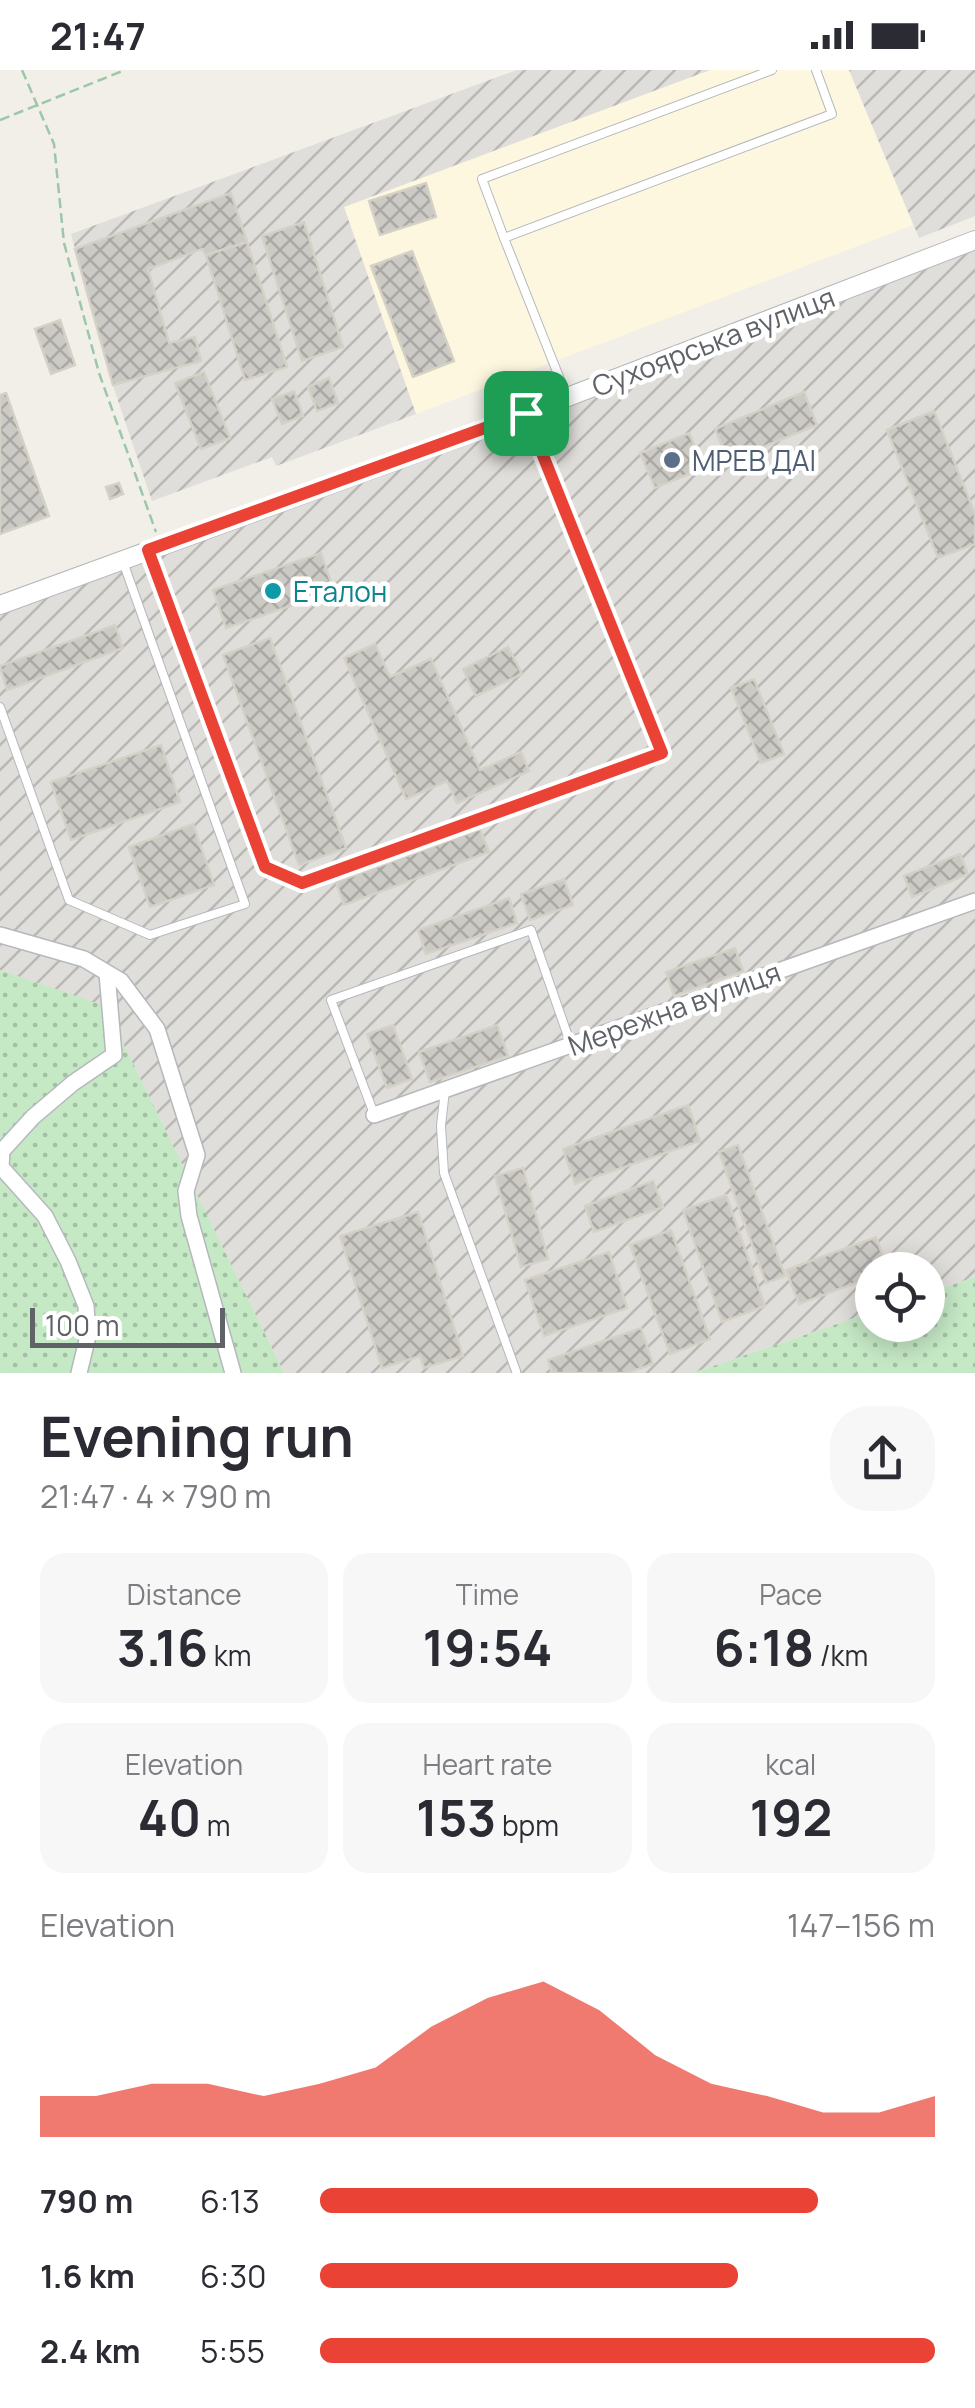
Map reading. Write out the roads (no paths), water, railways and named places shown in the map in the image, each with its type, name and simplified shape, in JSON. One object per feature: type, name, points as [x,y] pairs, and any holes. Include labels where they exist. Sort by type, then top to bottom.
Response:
[{"type":"street","name":"Сухоярська вулиця","points":[[0,605],[526,413],[975,240]]},
{"type":"street","name":"Мережна вулиця","points":[[374,1115],[975,902]]},
{"type":"street","points":[[0,935],[84,960],[107,973],[120,981],[157,1029],[197,1155],[186,1191],[189,1216],[233,1373]]},
{"type":"street","points":[[80,1373],[88,1336],[86,1306],[45,1216],[1,1168],[2,1151],[33,1117],[114,1055],[107,973]]},
{"type":"lane","points":[[567,397],[482,180],[772,70]]},
{"type":"lane","points":[[504,238],[832,114],[816,70]]},
{"type":"lane","points":[[154,548],[265,867],[302,883],[662,753],[526,413]]},
{"type":"lane","points":[[0,707],[69,900],[150,935],[246,904],[122,560]]},
{"type":"lane","points":[[374,1115],[331,1000],[531,930],[571,1045]]},
{"type":"lane","points":[[445,1090],[441,1126],[444,1173],[516,1372]]},
{"type":"place","name":"МРЕВ ДАІ","points":[[672,460]]},
{"type":"place","name":"Еталон","points":[[273,591]]}]
